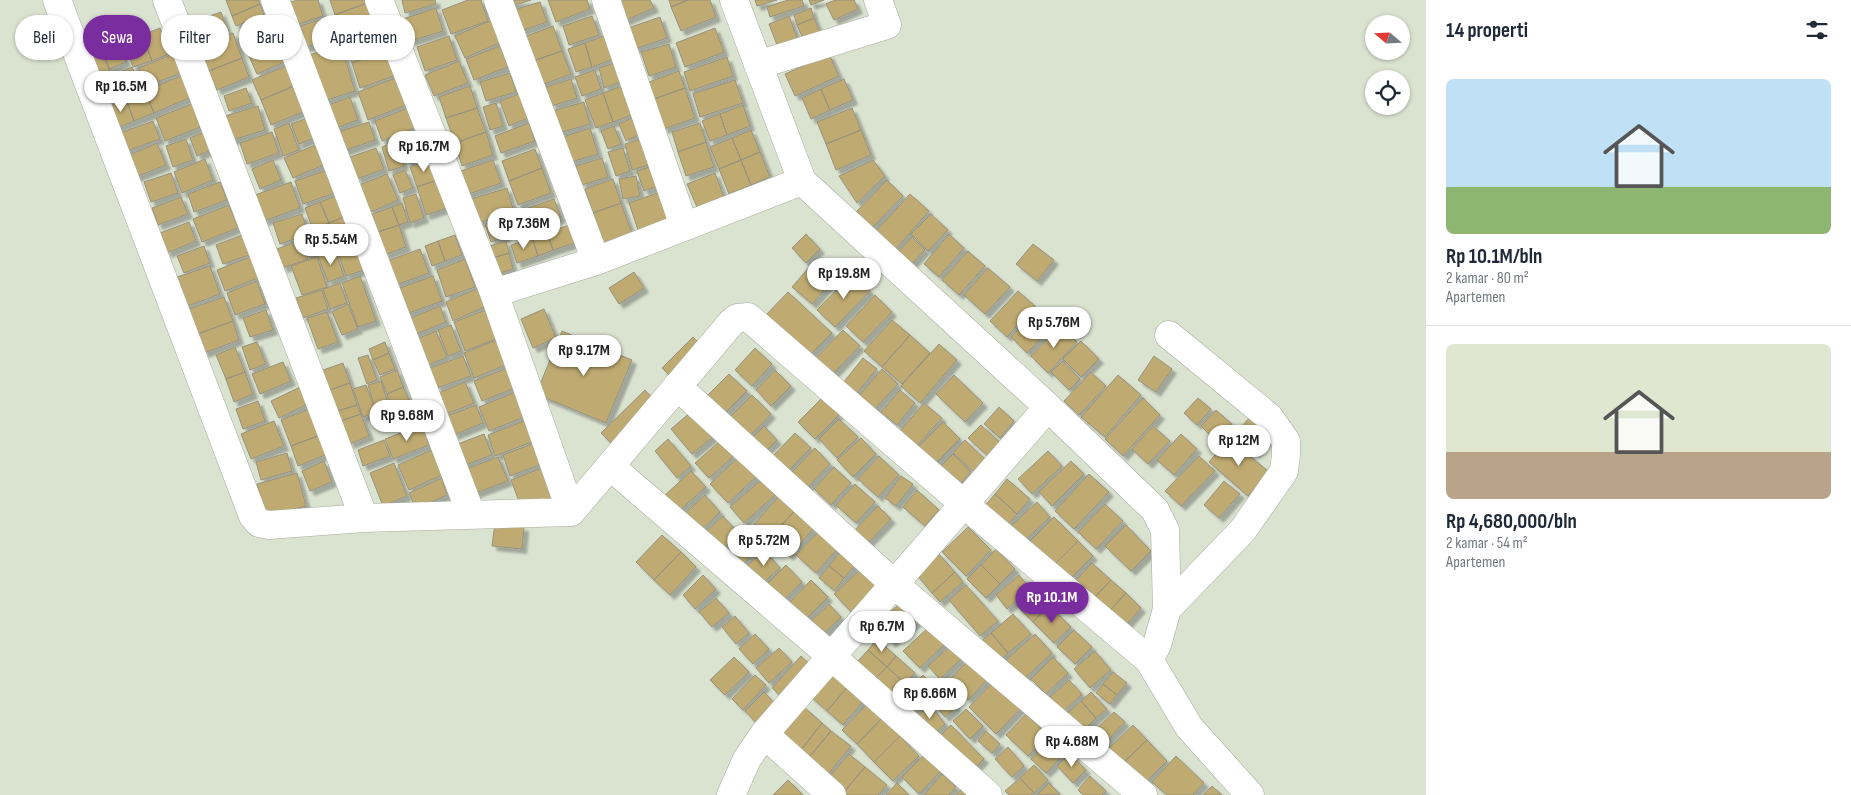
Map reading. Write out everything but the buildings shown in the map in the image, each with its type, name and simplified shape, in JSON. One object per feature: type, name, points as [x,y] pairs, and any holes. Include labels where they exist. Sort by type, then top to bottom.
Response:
[{"type":"street","points":[[57,0],[254,516],[259,523],[269,525],[364,518],[571,512],[731,323],[737,318],[748,317],[1148,660],[1189,727],[1250,795]]},
{"type":"street","points":[[167,0],[364,518]]},
{"type":"street","points":[[275,0],[471,514]]},
{"type":"street","points":[[379,0],[494,293],[571,512]]},
{"type":"street","points":[[498,0],[596,261]]},
{"type":"street","points":[[606,0],[684,226]]},
{"type":"street","points":[[734,0],[802,181],[1048,407],[1155,510],[1165,530],[1167,609],[1157,645],[1148,660]]},
{"type":"street","points":[[878,0],[887,25]]},
{"type":"street","points":[[758,65],[887,25],[898,0]]},
{"type":"street","points":[[494,293],[596,261],[802,181]]},
{"type":"street","points":[[1167,609],[1242,530],[1284,471],[1286,456],[1286,441],[1269,417],[1169,334]]},
{"type":"street","points":[[677,386],[894,584],[1143,795]]},
{"type":"street","points":[[731,795],[747,759],[764,734],[1048,407]]},
{"type":"street","points":[[610,466],[831,656],[988,795]]},
{"type":"street","points":[[764,734],[832,795]]}]
